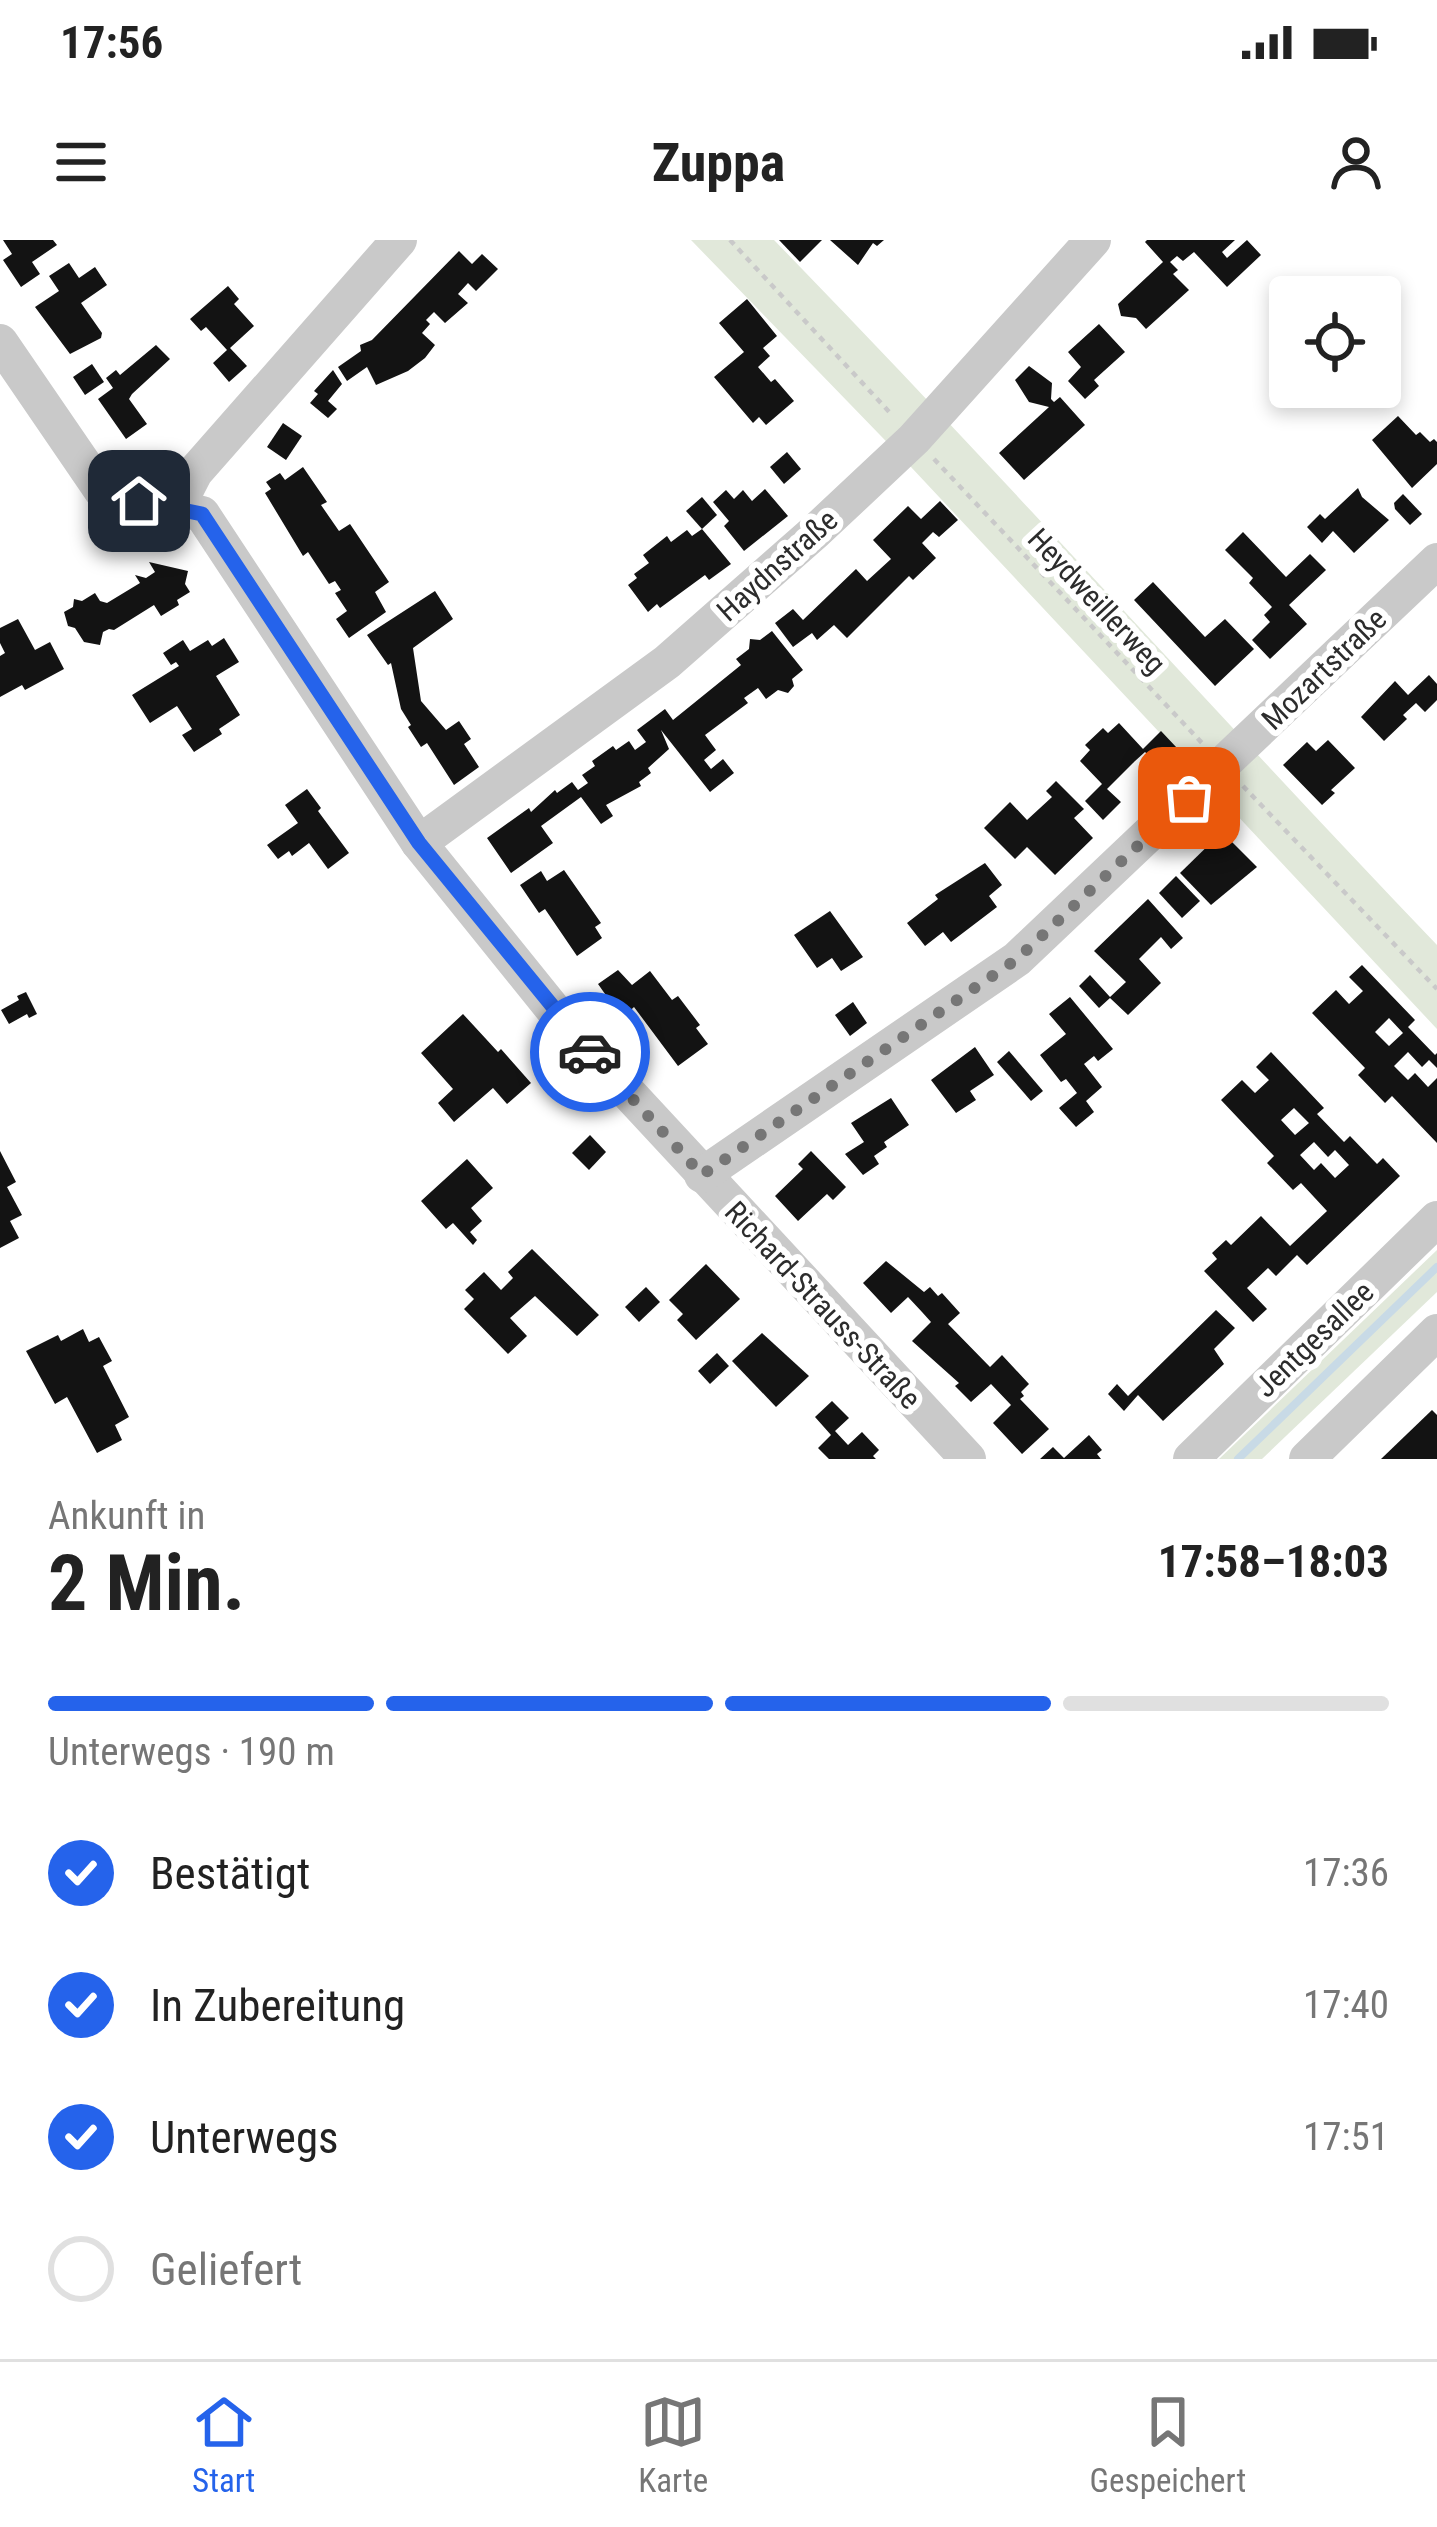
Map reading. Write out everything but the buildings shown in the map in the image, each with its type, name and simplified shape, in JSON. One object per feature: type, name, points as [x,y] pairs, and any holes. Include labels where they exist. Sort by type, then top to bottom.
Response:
[{"type":"street","points":[[175,511],[195,472],[399,240]]},
{"type":"street","name":"Haydnstraße","points":[[419,843],[667,662],[914,439],[1093,240]]},
{"type":"street","name":"Richard-Strauss-Straße","points":[[0,342],[102,491],[202,514],[419,843],[569,1029],[968,1459]]},
{"type":"street","name":"Mozartstraße","points":[[702,1175],[1017,959],[1437,560]]},
{"type":"street","name":"Jentgesallee","points":[[1191,1459],[1437,1219]]},
{"type":"street","points":[[1307,1459],[1437,1332]]},
{"type":"path","name":"Heydweillerweg","points":[[730,240],[1437,989]]},
{"type":"shaded area","points":[[691,240],[774,240],[941,415],[1437,945],[1437,1029],[911,467]]},
{"type":"shaded area","points":[[1437,1250],[1437,1292],[1262,1459],[1219,1459]]},
{"type":"waterway","points":[[1238,1459],[1437,1267]]},
{"type":"way so far","points":[[590,1052],[702,1175],[1017,959],[1189,798]]},
{"type":"route","points":[[139,501],[202,514],[419,843],[590,1052]]}]
